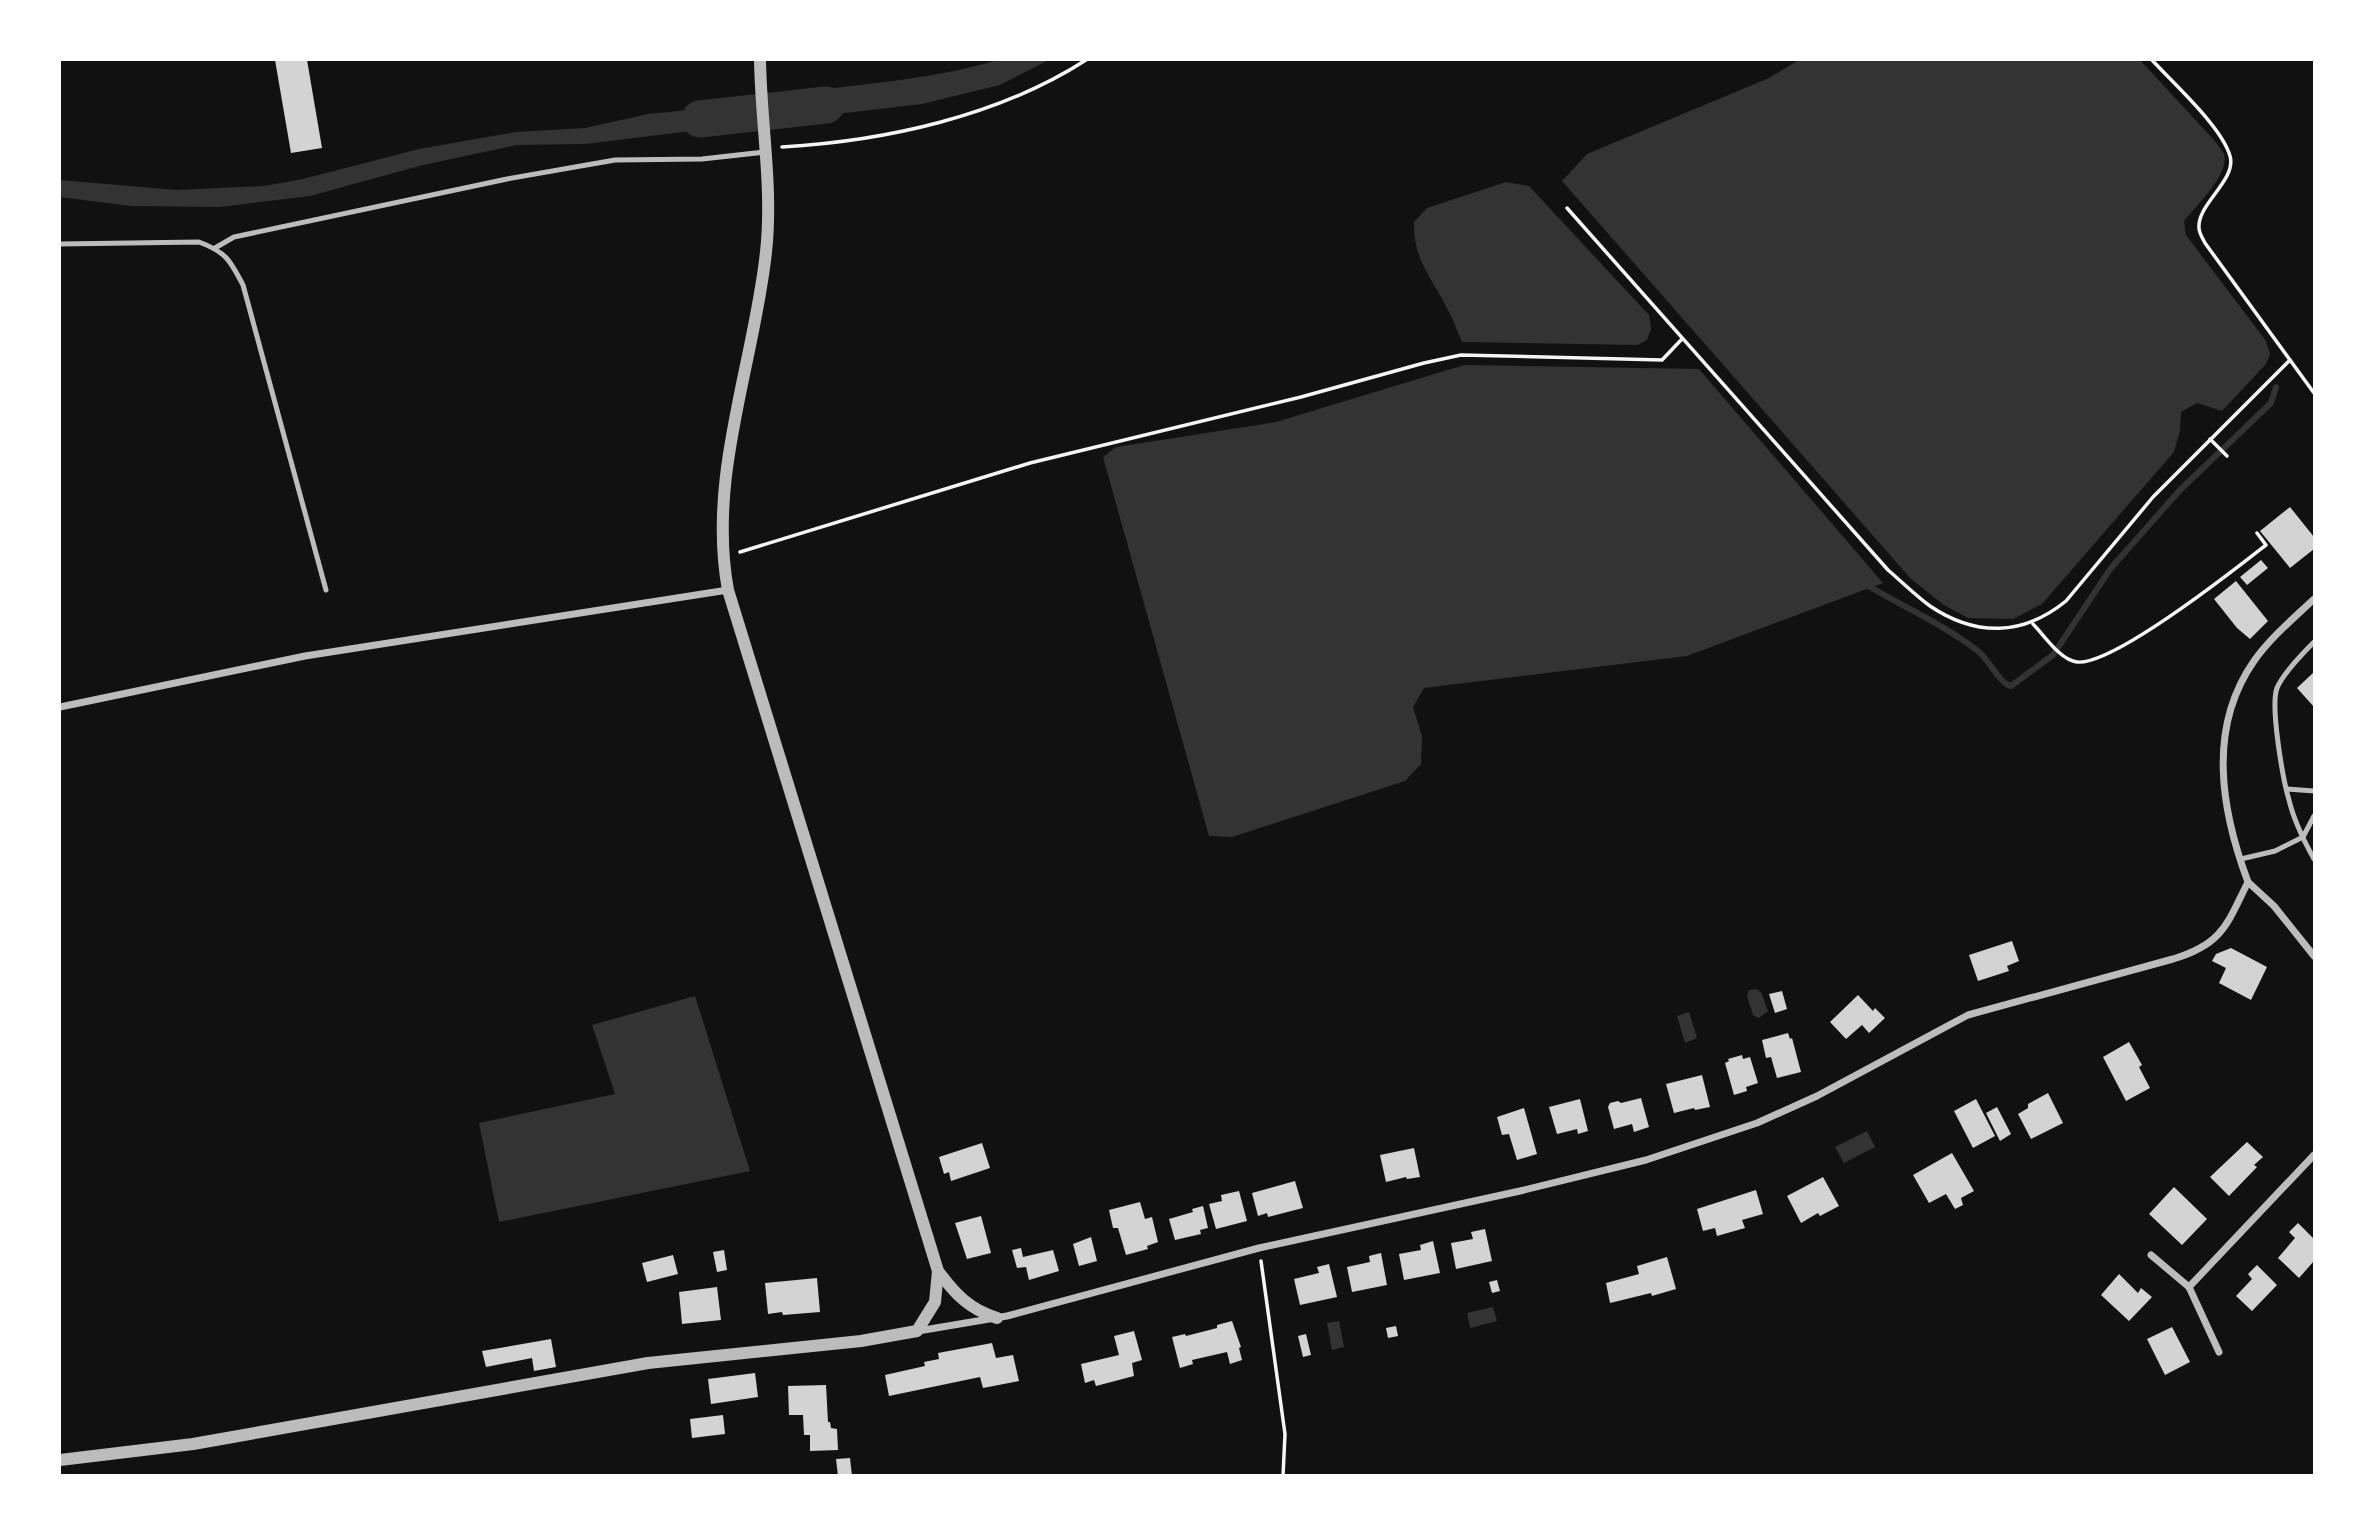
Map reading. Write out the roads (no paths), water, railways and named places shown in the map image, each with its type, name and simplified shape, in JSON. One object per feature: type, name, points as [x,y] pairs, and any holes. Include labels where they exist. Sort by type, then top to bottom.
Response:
[{"type":"street","points":[[760,60],[762,125],[768,181],[766,249],[761,296],[723,500],[722,557],[728,590],[938,1271],[962,1301],[997,1318]]},
{"type":"street","points":[[60,707],[305,656],[728,590]]},
{"type":"street","points":[[2315,599],[2256,658],[2236,694],[2227,719],[2222,753],[2222,779],[2248,882],[2274,906],[2315,956]]},
{"type":"street","points":[[60,1460],[193,1444],[648,1363],[861,1341],[997,1318],[1259,1248],[1520,1191],[1646,1160],[1757,1123],[1817,1096],[1968,1015],[2184,956],[2214,939],[2228,923],[2248,882]]},
{"type":"street","points":[[2189,1287],[2315,1156]]},
{"type":"street","points":[[2151,1255],[2189,1287],[2219,1352]]},
{"type":"street","points":[[917,1331],[935,1302],[938,1271]]},
{"type":"lane","points":[[215,248],[234,237],[507,179],[615,160],[702,159],[765,152]]},
{"type":"lane","points":[[60,244],[199,242],[229,257],[243,285],[326,590]]},
{"type":"lane","points":[[2315,642],[2302,654],[2277,689],[2276,713],[2287,789],[2302,837],[2315,859]]},
{"type":"lane","points":[[2287,789],[2315,791]]},
{"type":"lane","points":[[2241,859],[2275,851],[2302,837],[2315,816]]},
{"type":"waterway","points":[[700,119],[826,105]]},
{"type":"waterway","points":[[1870,587],[1966,642],[1982,655],[2002,681],[2011,686],[2053,655],[2111,568],[2180,490],[2271,403],[2276,387]]}]
